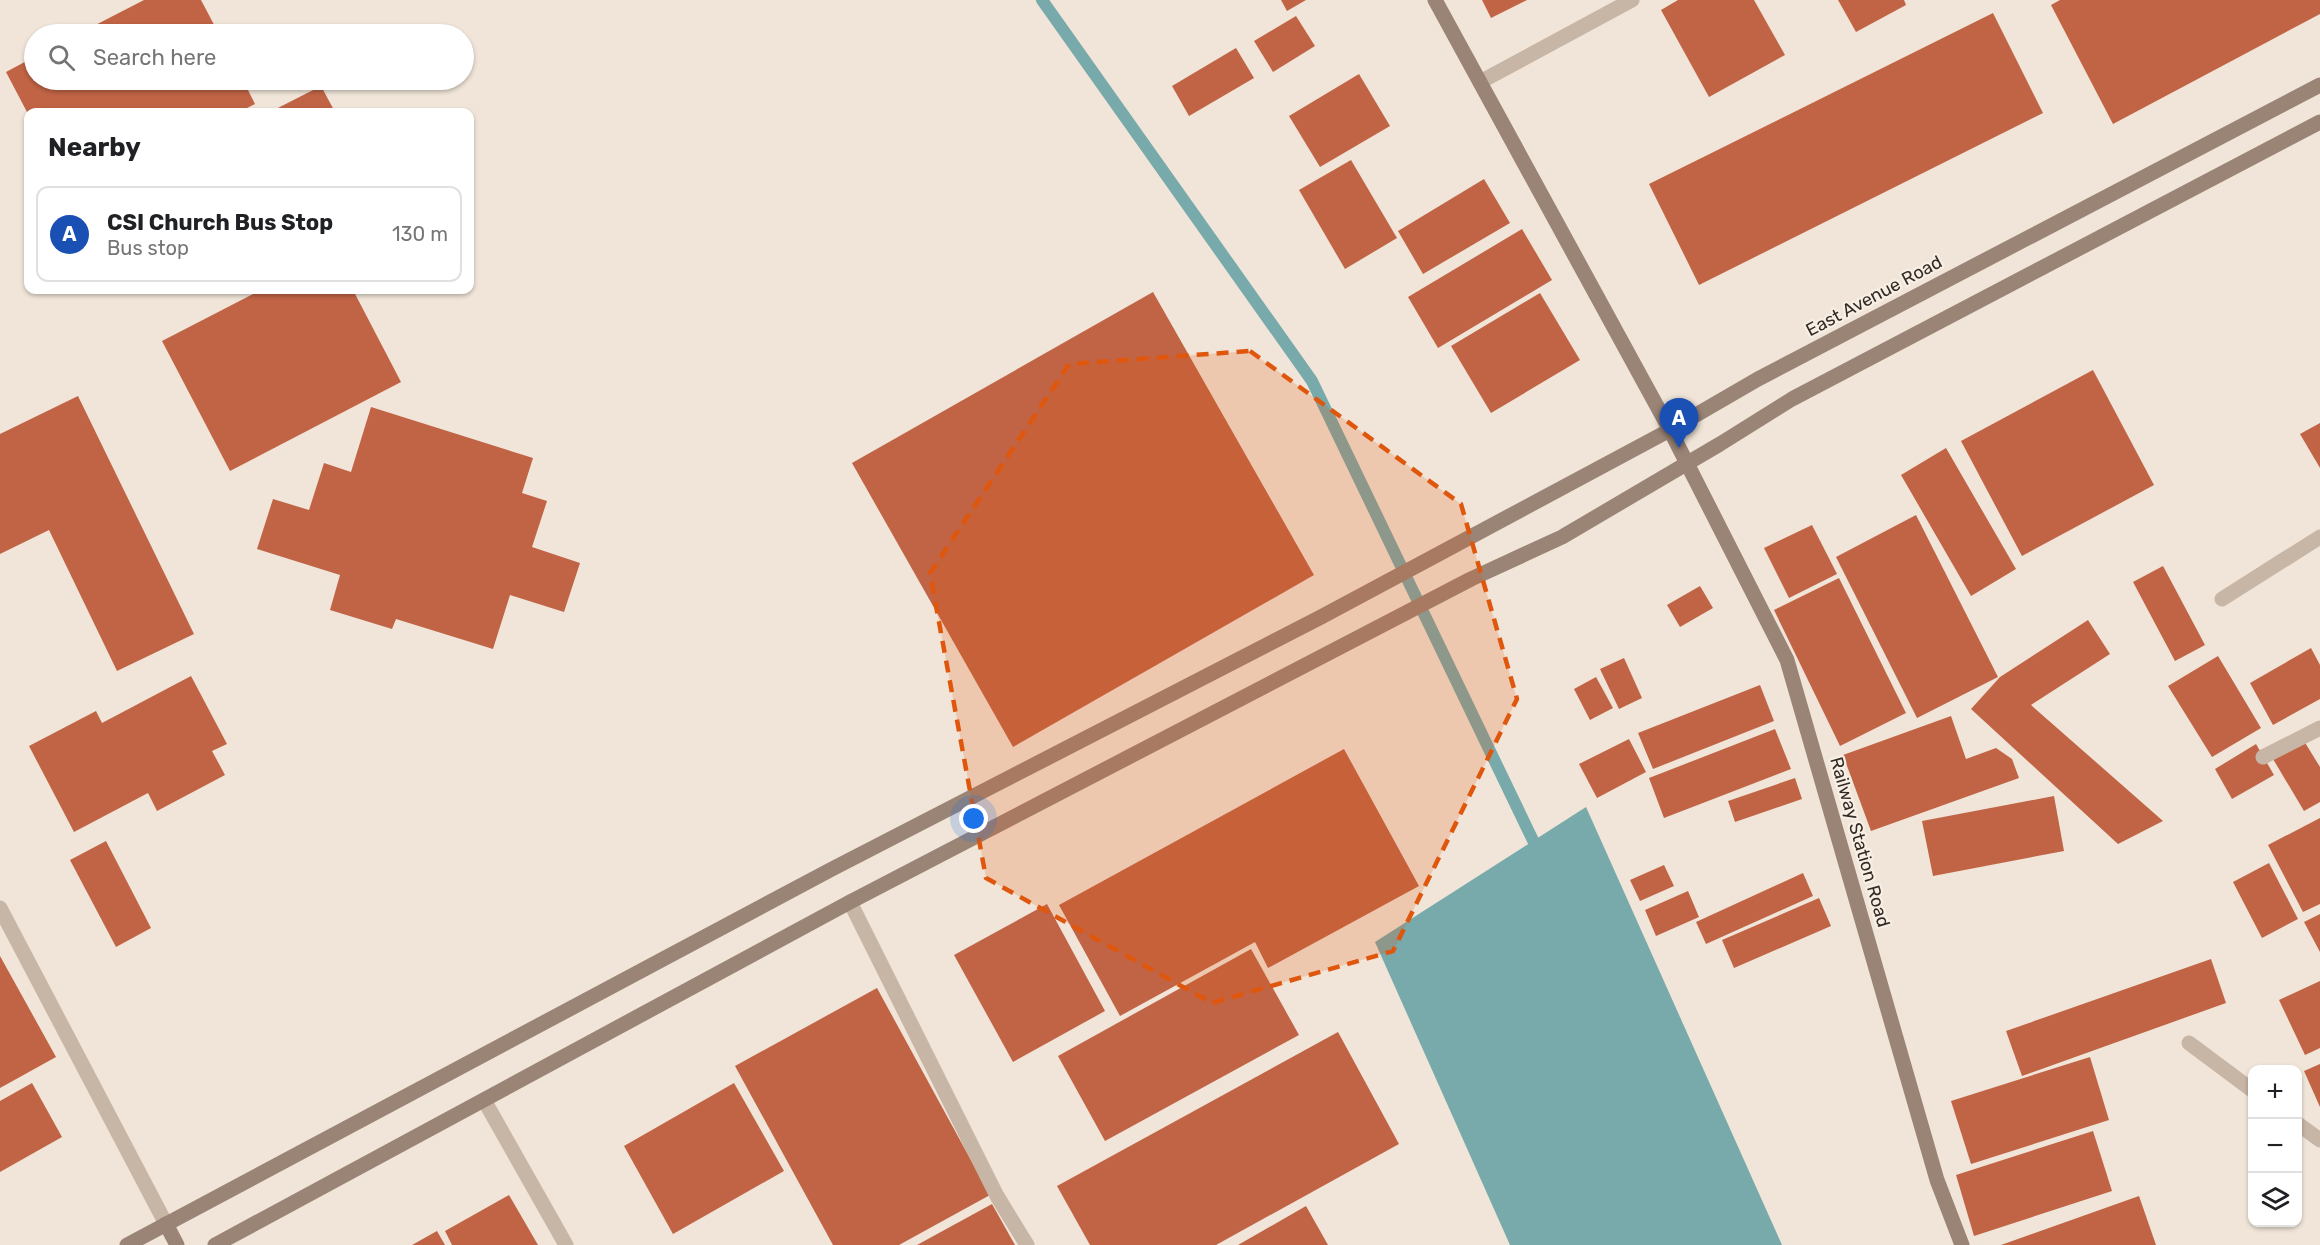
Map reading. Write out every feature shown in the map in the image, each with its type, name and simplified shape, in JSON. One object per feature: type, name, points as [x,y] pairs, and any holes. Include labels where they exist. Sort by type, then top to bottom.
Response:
[{"type":"main road","name":"Railway Station Road","points":[[1435,0],[1670,430],[1787,660],[1938,1180],[1962,1245]]},
{"type":"main road","name":"East Avenue Road","points":[[127,1245],[822,875],[1321,617],[1670,430],[1758,379],[2320,85]]},
{"type":"main road","points":[[215,1245],[850,902],[1471,579],[1562,537],[1792,399],[2320,122]]},
{"type":"main road","points":[[166,1224],[177,1245]]},
{"type":"street","points":[[1480,82],[1632,0]]},
{"type":"street","points":[[2222,598],[2320,537]]},
{"type":"street","points":[[2263,757],[2320,728]]},
{"type":"street","points":[[850,902],[996,1196],[1026,1245]]},
{"type":"street","points":[[0,908],[166,1224]]},
{"type":"street","points":[[2189,1043],[2248,1086]]},
{"type":"street","points":[[484,1100],[566,1245]]},
{"type":"street","points":[[2302,1127],[2320,1140]]},
{"type":"highlighted area","points":[[1250,351],[1461,504],[1517,699],[1393,951],[1212,1003],[986,878],[930,573],[1069,364]]},
{"type":"water","points":[[1586,807],[1782,1245],[1510,1245],[1375,942]]},
{"type":"building","points":[[144,0],[201,0],[214,24],[97,24]]},
{"type":"building","points":[[1281,0],[1306,0],[1287,11]]},
{"type":"building","points":[[1482,0],[1527,0],[1491,18]]},
{"type":"building","points":[[1678,0],[1754,0],[1785,55],[1709,97],[1661,10]]},
{"type":"building","points":[[1838,0],[1904,0],[1906,5],[1856,32]]},
{"type":"building","points":[[2060,0],[2320,0],[2320,14],[2113,124],[2051,5]]},
{"type":"building","points":[[1993,13],[2043,113],[1699,285],[1649,184]]},
{"type":"building","points":[[1296,16],[1315,46],[1273,72],[1254,41]]},
{"type":"building","points":[[1236,48],[1254,78],[1189,116],[1172,86]]},
{"type":"building","points":[[24,62],[24,90],[248,90],[255,104],[247,108],[25,108],[6,72]]},
{"type":"building","points":[[1359,74],[1390,126],[1320,167],[1289,116]]},
{"type":"building","points":[[313,90],[323,90],[333,108],[278,108]]},
{"type":"building","points":[[1351,160],[1397,238],[1345,269],[1299,190]]},
{"type":"building","points":[[1484,179],[1510,223],[1423,274],[1398,231]]},
{"type":"building","points":[[1522,229],[1552,280],[1438,348],[1408,297]]},
{"type":"building","points":[[1153,292],[1314,575],[1013,747],[852,463]]},
{"type":"building","points":[[1540,293],[1580,360],[1491,413],[1451,346]]},
{"type":"building","points":[[253,294],[355,294],[401,382],[230,471],[162,341]]},
{"type":"building","points":[[2093,370],[2154,485],[2022,556],[1961,441]]},
{"type":"building","points":[[78,396],[194,634],[117,671],[49,530],[0,554],[0,434]]},
{"type":"building","points":[[371,407],[533,458],[522,493],[547,501],[532,547],[580,563],[564,612],[510,595],[493,649],[396,619],[392,629],[330,610],[340,575],[257,549],[273,499],[309,510],[324,463],[351,472]]},
{"type":"building","points":[[2320,423],[2320,468],[2300,434]]},
{"type":"building","points":[[1946,448],[2016,569],[1971,596],[1901,475]]},
{"type":"building","points":[[1916,515],[1998,677],[1917,718],[1836,557]]},
{"type":"building","points":[[1812,525],[1837,574],[1789,598],[1764,548]]},
{"type":"building","points":[[2163,566],[2205,645],[2175,661],[2133,582]]},
{"type":"building","points":[[1839,578],[1906,713],[1840,746],[1774,610]]},
{"type":"building","points":[[1700,586],[1713,608],[1680,627],[1667,605]]},
{"type":"building","points":[[2088,620],[2110,654],[2031,705],[2163,821],[2118,844],[1971,709],[2000,677]]},
{"type":"building","points":[[2311,648],[2320,665],[2320,699],[2273,725],[2250,683]]},
{"type":"building","points":[[2218,656],[2261,728],[2212,757],[2168,686]]},
{"type":"building","points":[[1624,658],[1642,698],[1619,709],[1600,669]]},
{"type":"building","points":[[191,676],[227,744],[212,751],[225,775],[157,811],[148,793],[74,832],[29,746],[96,711],[102,723]]},
{"type":"building","points":[[1596,677],[1613,708],[1590,720],[1574,689]]},
{"type":"building","points":[[1760,685],[1774,721],[1653,769],[1638,733]]},
{"type":"building","points":[[1951,716],[1966,759],[1996,748],[2012,759],[2019,778],[1871,831],[1843,755]]},
{"type":"building","points":[[1775,729],[1791,769],[1664,818],[1649,778]]},
{"type":"building","points":[[1629,739],[1646,772],[1597,798],[1579,764]]},
{"type":"building","points":[[2304,741],[2320,767],[2320,802],[2304,811],[2273,759]]},
{"type":"building","points":[[2256,744],[2274,775],[2232,799],[2215,769]]},
{"type":"building","points":[[1344,749],[1419,886],[1268,968],[1255,942],[1120,1016],[1059,905]]},
{"type":"building","points":[[1795,778],[1802,799],[1735,822],[1728,801]]},
{"type":"building","points":[[2054,796],[2064,851],[1933,876],[1922,821]]},
{"type":"building","points":[[2320,818],[2320,904],[2303,912],[2268,845]]},
{"type":"building","points":[[106,841],[151,928],[116,947],[70,860]]},
{"type":"building","points":[[2269,863],[2298,919],[2262,938],[2233,882]]},
{"type":"building","points":[[1664,865],[1674,886],[1640,901],[1630,880]]},
{"type":"building","points":[[1803,873],[1813,896],[1706,944],[1696,922]]},
{"type":"building","points":[[1688,891],[1699,917],[1656,936],[1645,910]]},
{"type":"building","points":[[1819,898],[1831,926],[1734,968],[1722,940]]},
{"type":"building","points":[[1047,904],[1105,1011],[1013,1062],[954,955]]},
{"type":"building","points":[[2320,914],[2320,952],[2304,922]]},
{"type":"building","points":[[1251,949],[1299,1035],[1105,1141],[1058,1056]]},
{"type":"building","points":[[0,956],[56,1057],[0,1088]]},
{"type":"building","points":[[2211,959],[2226,1003],[2022,1076],[2006,1031]]},
{"type":"building","points":[[2320,981],[2320,1048],[2305,1055],[2279,1000]]},
{"type":"building","points":[[877,988],[990,1195],[899,1245],[833,1245],[735,1066]]},
{"type":"building","points":[[1338,1032],[1399,1144],[1216,1245],[1090,1245],[1057,1186]]},
{"type":"building","points":[[2090,1057],[2109,1120],[1971,1164],[1951,1101]]},
{"type":"building","points":[[2320,1064],[2320,1107],[2304,1071]]},
{"type":"building","points":[[32,1083],[62,1137],[0,1172],[0,1101]]},
{"type":"building","points":[[734,1083],[784,1171],[673,1234],[624,1146]]},
{"type":"building","points":[[2093,1131],[2112,1191],[1974,1236],[1956,1175]]},
{"type":"building","points":[[509,1195],[538,1245],[452,1245],[445,1231]]},
{"type":"building","points":[[2139,1196],[2156,1245],[2001,1245]]},
{"type":"building","points":[[992,1204],[1015,1245],[917,1245]]},
{"type":"building","points":[[1306,1206],[1328,1245],[1238,1245]]},
{"type":"building","points":[[437,1231],[445,1245],[412,1245]]},
{"type":"waterway","points":[[1042,0],[1312,381],[1540,855]]},
{"type":"place","name":"CSI Church Bus Stop","points":[[1679,448]]}]
